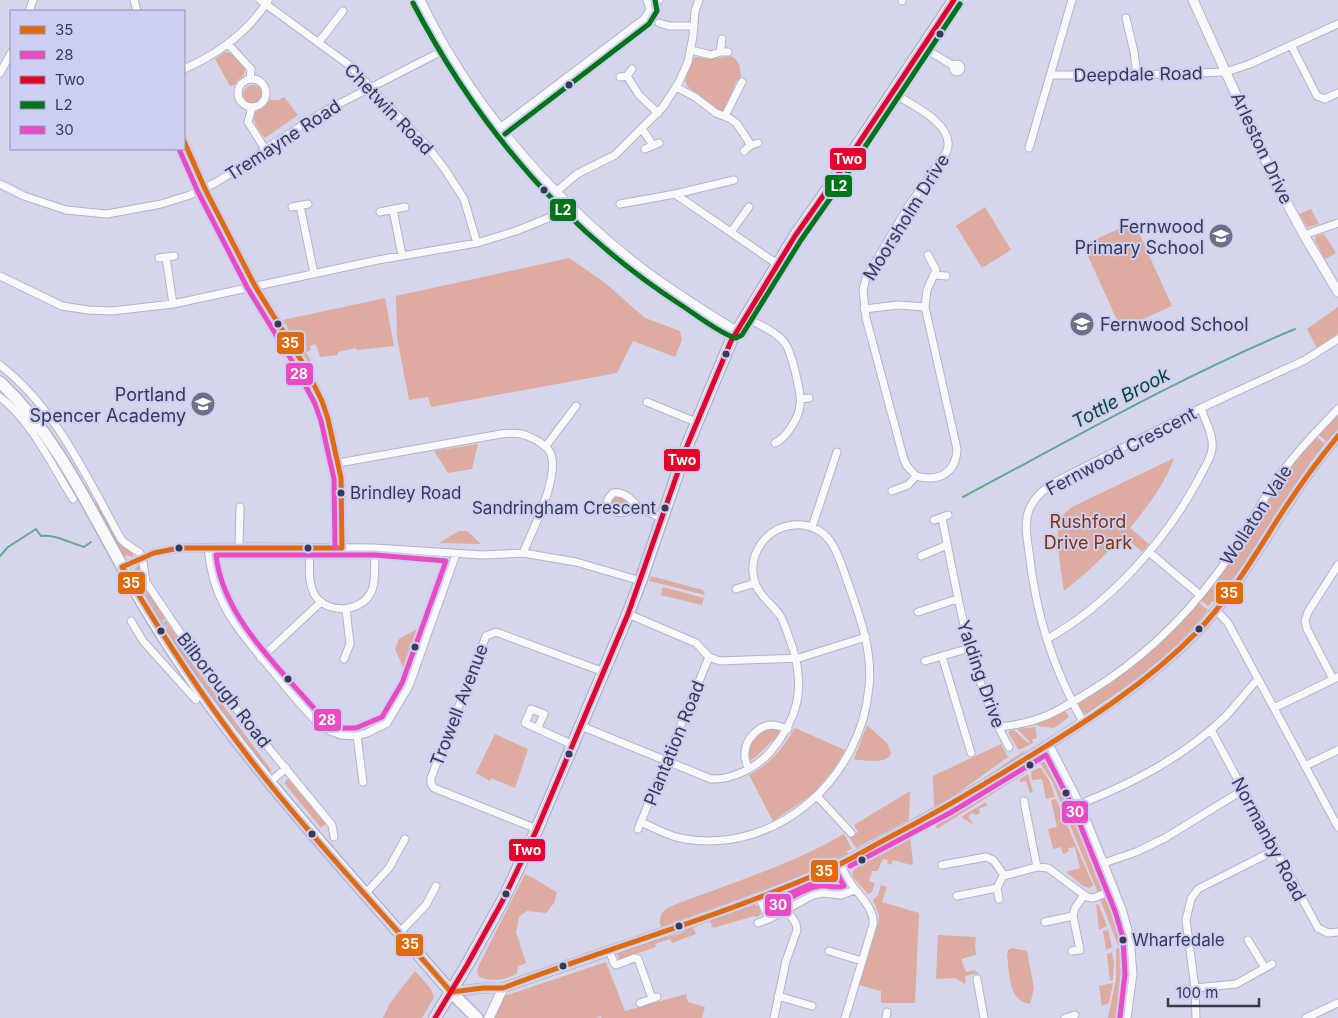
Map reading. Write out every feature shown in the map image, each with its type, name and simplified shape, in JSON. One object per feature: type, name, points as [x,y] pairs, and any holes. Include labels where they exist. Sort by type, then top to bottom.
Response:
[{"type":"main road","points":[[434,1018],[451,992],[503,900],[537,828],[628,614],[696,422],[736,331],[794,236],[954,0]]},
{"type":"main road","name":"Bilborough Road","points":[[0,382],[26,409],[54,446],[77,483],[122,567],[176,655],[228,729],[269,783],[451,992],[477,1018]]},
{"type":"street","points":[[420,0],[446,49],[500,128],[556,192],[639,266],[692,304],[736,331]]},
{"type":"street","points":[[647,0],[650,10]]},
{"type":"street","points":[[500,128],[644,19],[659,0]]},
{"type":"street","points":[[556,192],[577,174],[615,155],[658,113],[676,87],[688,62],[695,11],[699,0]]},
{"type":"street","points":[[1029,148],[1072,0]]},
{"type":"street","name":"Arleston Drive","points":[[1193,0],[1266,162],[1304,235],[1338,292]]},
{"type":"street","points":[[185,69],[228,45],[265,1]]},
{"type":"street","name":"Chetwin Road","points":[[265,1],[350,65],[444,168],[464,199],[477,243]]},
{"type":"street","points":[[319,42],[343,12]]},
{"type":"street","points":[[1127,18],[1137,75]]},
{"type":"street","points":[[659,23],[668,30],[694,26]]},
{"type":"street","name":"Deepdale Road","points":[[1051,74],[1137,75],[1226,72],[1250,64],[1338,24]]},
{"type":"street","points":[[691,50],[711,55],[724,52],[722,39]]},
{"type":"street","points":[[228,45],[251,69],[250,79]]},
{"type":"street","points":[[1291,45],[1317,96],[1325,98],[1338,93]]},
{"type":"street","points":[[922,47],[954,66]]},
{"type":"street","name":"Tremayne Road","points":[[0,184],[24,196],[66,210],[107,214],[160,204],[205,189],[255,158],[265,148],[325,110],[446,49]]},
{"type":"street","points":[[0,73],[10,58]]},
{"type":"street","points":[[632,70],[624,76],[638,95],[658,113]]},
{"type":"street","points":[[250,79],[262,83],[266,94],[263,102],[258,106],[252,107],[241,101],[238,91],[243,83],[250,79]]},
{"type":"street","points":[[725,116],[738,98],[742,82]]},
{"type":"street","points":[[676,87],[695,97],[716,114],[725,116],[737,124],[754,144],[744,151]]},
{"type":"street","name":"Moorsholm Drive","points":[[892,92],[940,124],[948,136],[949,146],[908,207],[866,278],[862,295],[864,310],[904,460],[916,476]]},
{"type":"street","points":[[252,107],[248,122],[265,148]]},
{"type":"street","points":[[642,129],[656,144],[645,149]]},
{"type":"street","points":[[185,143],[205,189],[255,286],[304,365],[322,401],[328,418],[338,463],[342,548]]},
{"type":"street","points":[[620,204],[675,194],[734,180]]},
{"type":"street","points":[[675,194],[777,264]]},
{"type":"street","points":[[292,207],[304,205],[314,273]]},
{"type":"street","points":[[380,212],[405,207]]},
{"type":"street","points":[[731,232],[749,207]]},
{"type":"street","points":[[0,276],[62,306],[112,311],[173,304],[402,255],[477,243],[516,231],[573,208]]},
{"type":"street","points":[[393,210],[402,255]]},
{"type":"street","points":[[1304,235],[1338,223]]},
{"type":"street","points":[[892,491],[908,485],[916,476],[934,479],[945,475],[953,466],[957,453],[925,307],[927,290],[935,275],[935,267],[928,255]]},
{"type":"street","points":[[173,304],[162,258],[174,256]]},
{"type":"street","points":[[935,275],[946,276]]},
{"type":"street","name":"Moorsholm Drive","points":[[864,310],[898,306],[925,307]]},
{"type":"street","points":[[744,317],[777,335],[785,342],[790,353],[801,399],[798,413],[784,430],[783,438],[775,443]]},
{"type":"street","name":"Fernwood Crescent","points":[[1083,722],[1058,673],[1036,598],[1026,527],[1029,511],[1034,501],[1055,482],[1201,408],[1305,360],[1338,339]]},
{"type":"street","points":[[0,365],[24,387],[46,412],[121,538],[140,553],[142,557]]},
{"type":"street","points":[[0,397],[24,421],[72,498]]},
{"type":"street","points":[[801,399],[809,398]]},
{"type":"street","points":[[647,402],[696,422]]},
{"type":"street","points":[[546,446],[576,406]]},
{"type":"street","points":[[1047,639],[1064,629],[1101,600],[1149,552],[1181,508],[1211,454],[1211,437],[1201,408]]},
{"type":"street","name":"Wollaton Vale","points":[[998,726],[1021,724],[1044,718],[1072,702],[1112,677],[1170,627],[1200,595],[1220,568],[1286,467],[1338,409]]},
{"type":"street","points":[[338,463],[517,432],[530,437],[546,446],[551,453],[553,476],[524,553]]},
{"type":"street","name":"Wollaton Vale","points":[[451,992],[483,988],[503,988],[760,898],[840,864],[917,823],[1049,744],[1118,698],[1164,662],[1199,630],[1250,563],[1298,488],[1338,436]]},
{"type":"street","points":[[812,527],[837,461],[836,452]]},
{"type":"street","points":[[641,510],[623,513],[612,512],[607,506],[608,499],[613,493],[620,492],[629,497],[641,510],[662,518]]},
{"type":"street","points":[[239,547],[240,507]]},
{"type":"street","name":"Yalding Drive","points":[[934,520],[945,517],[947,545],[957,599],[970,648],[998,726],[1009,747]]},
{"type":"street","points":[[581,726],[711,778],[725,777],[748,769],[769,754],[788,729],[793,716],[798,696],[798,672],[796,659],[781,618],[758,590],[755,584],[752,565],[756,552],[763,541],[776,530],[795,524],[812,527],[827,535],[835,546],[866,637],[869,656],[870,686],[862,721],[847,758],[834,777],[817,796],[851,833]]},
{"type":"street","points":[[921,556],[947,545]]},
{"type":"street","points":[[122,567],[142,557],[167,550],[239,547],[375,548],[456,554],[524,553],[576,562],[640,581]]},
{"type":"street","points":[[208,548],[211,575],[219,598],[240,634],[314,720],[328,730],[341,735],[357,736],[387,723],[409,686],[456,554]]},
{"type":"street","points":[[310,548],[309,576],[314,593],[321,602],[337,609],[353,608],[361,603],[373,588],[375,548]]},
{"type":"street","points":[[1149,552],[1200,595]]},
{"type":"street","name":"Bilborough Road","points":[[142,557],[146,582],[190,650],[332,825],[334,837]]},
{"type":"street","points":[[1274,708],[1336,678],[1307,629],[1305,621],[1308,612],[1338,565]]},
{"type":"street","points":[[736,589],[755,584]]},
{"type":"street","name":"Yalding Drive","points":[[918,612],[957,599]]},
{"type":"street","points":[[262,658],[321,602]]},
{"type":"street","points":[[344,659],[350,644],[346,609]]},
{"type":"street","points":[[1216,610],[1228,623],[1338,827]]},
{"type":"street","points":[[628,614],[696,643],[709,657],[720,661],[796,659],[866,637]]},
{"type":"street","name":"Bilborough Road","points":[[131,621],[143,641],[196,700]]},
{"type":"street","name":"Trowell Avenue","points":[[537,828],[434,788],[431,784],[431,778],[486,636],[496,632],[604,672]]},
{"type":"street","points":[[925,661],[970,648]]},
{"type":"street","name":"Bilborough Road","points":[[164,666],[176,655]]},
{"type":"street","points":[[942,656],[972,753]]},
{"type":"street","name":"Plantation Road","points":[[709,657],[640,825],[684,840],[730,840],[774,826],[817,796]]},
{"type":"street","points":[[1080,804],[1123,787],[1156,769],[1211,730],[1227,715],[1258,678]]},
{"type":"street","points":[[748,769],[745,752],[751,738],[767,726],[788,729]]},
{"type":"street","points":[[537,729],[573,745]]},
{"type":"street","name":"Normanby Road","points":[[1211,730],[1318,928],[1328,933],[1338,932]]},
{"type":"street","points":[[357,736],[363,782]]},
{"type":"street","points":[[1049,744],[1080,804],[1122,909],[1131,941],[1133,974],[1127,1018]]},
{"type":"street","points":[[1305,766],[1338,750]]},
{"type":"street","points":[[269,783],[286,768]]},
{"type":"street","points":[[1104,863],[1136,852],[1156,842],[1243,790]]},
{"type":"street","points":[[1024,801],[1037,867]]},
{"type":"street","points":[[365,894],[389,868],[405,839]]},
{"type":"street","points":[[1196,1018],[1195,988],[1186,920],[1191,899],[1198,889],[1275,850]]},
{"type":"street","points":[[942,865],[986,857],[993,860],[1004,875]]},
{"type":"street","points":[[840,864],[874,918],[845,1018]]},
{"type":"street","points":[[999,899],[997,888],[1004,875],[1037,867],[1052,870],[1084,896],[1093,898],[1114,890]]},
{"type":"street","points":[[400,932],[426,905],[436,886]]},
{"type":"street","points":[[957,896],[997,888]]},
{"type":"street","points":[[758,923],[787,910],[813,895],[822,893],[838,896],[855,890]]},
{"type":"street","points":[[1072,952],[1080,950],[1073,916],[1075,908],[1084,896]]},
{"type":"street","points":[[760,898],[769,919]]},
{"type":"street","points":[[774,1018],[786,961],[797,930],[796,924],[787,910]]},
{"type":"street","points":[[1045,922],[1073,916]]},
{"type":"street","points":[[1195,988],[1236,984],[1268,966],[1256,945],[1248,940]]},
{"type":"street","points":[[838,945],[832,952],[862,961]]},
{"type":"street","points":[[609,950],[616,965],[634,958],[638,959],[655,998],[640,1003]]},
{"type":"street","points":[[977,979],[984,1018]]},
{"type":"street","points":[[489,1018],[503,988]]},
{"type":"street","points":[[778,996],[806,1000],[812,1006]]},
{"type":"street","points":[[1306,1018],[1338,1003]]},
{"type":"street","points":[[1065,1018],[1075,1015]]},
{"type":"green space","points":[[225,52],[231,53],[245,69],[244,75],[235,85],[230,86],[215,59]]},
{"type":"green space","points":[[731,56],[738,63],[741,79],[736,81],[728,102],[721,112],[687,86],[685,80],[695,57],[710,59]]},
{"type":"green space","points":[[253,85],[260,88],[263,95],[260,102],[253,105],[246,102],[243,95],[246,88]]},
{"type":"green space","points":[[284,97],[298,115],[265,138],[257,127],[254,113],[265,106],[270,100],[278,100]]},
{"type":"green space","points":[[985,207],[1011,250],[982,268],[956,226]]},
{"type":"green space","points":[[1311,209],[1319,224],[1307,227],[1299,214]]},
{"type":"green space","points":[[1134,222],[1172,306],[1121,329],[1083,245]]},
{"type":"green space","points":[[1324,234],[1336,253],[1325,259],[1315,241],[1316,236]]},
{"type":"green space","points":[[569,258],[604,282],[645,318],[680,331],[682,340],[675,357],[633,341],[617,373],[431,407],[428,397],[409,400],[397,338],[396,296]]},
{"type":"green space","points":[[385,298],[394,346],[357,350],[356,348],[338,352],[338,355],[320,357],[316,344],[310,346],[311,350],[306,352],[311,362],[309,363],[283,320]]},
{"type":"green space","points":[[1338,307],[1338,333],[1317,348],[1307,329]]},
{"type":"green space","points":[[1338,413],[1338,429],[1327,442],[1318,434]]},
{"type":"green space","points":[[1316,436],[1325,444],[1230,584],[1216,603],[1213,601],[1208,606],[1200,600],[1283,476]]},
{"type":"green space","points":[[478,444],[472,469],[448,473],[434,451]]},
{"type":"green space","name":"Rushford Drive Park","points":[[1174,458],[1161,486],[1130,528],[1149,544],[1142,552],[1124,536],[1064,591],[1058,534],[1064,514],[1072,507]]},
{"type":"green space","points":[[623,497],[636,509],[615,510],[611,502],[613,498]]},
{"type":"green space","points":[[96,502],[119,541],[133,553],[133,557],[123,555],[94,503]]},
{"type":"green space","points":[[459,531],[467,531],[481,544],[439,543]]},
{"type":"green space","points":[[138,565],[141,568],[142,580],[165,619],[162,621],[135,577],[135,569]]},
{"type":"green space","points":[[651,576],[703,590],[705,595],[649,581]]},
{"type":"green space","points":[[663,587],[704,598],[702,605],[661,595]]},
{"type":"green space","points":[[1198,602],[1208,610],[1169,653],[1115,695],[1087,713],[1081,713],[1079,703],[1102,687]]},
{"type":"green space","points":[[166,621],[182,644],[180,647],[272,771],[263,768],[195,675],[166,629],[167,627],[163,622]]},
{"type":"green space","points":[[419,628],[404,669],[395,649],[399,639]]},
{"type":"green space","points":[[1065,711],[1069,717],[1054,728],[1037,726],[1038,723]]},
{"type":"green space","points":[[867,725],[888,744],[891,754],[889,757],[876,761],[854,759]]},
{"type":"green space","points":[[1035,727],[1037,738],[1032,740],[1033,743],[1018,749],[1009,731],[1014,730],[1028,743],[1030,742],[1017,729]]},
{"type":"green space","points":[[769,728],[776,728],[779,730],[779,734],[751,760],[748,758],[748,753],[751,744]]},
{"type":"green space","points":[[795,728],[845,750],[836,766],[813,794],[773,821],[749,775],[775,755]]},
{"type":"green space","points":[[495,734],[528,749],[515,788],[491,778],[490,781],[476,773]]},
{"type":"green space","points":[[1001,744],[1008,757],[955,795],[934,807],[933,776]]},
{"type":"green space","points":[[1027,749],[1017,759],[968,789]]},
{"type":"green space","points":[[1045,759],[1054,761],[1072,794],[1107,880],[1104,889],[1098,893],[1052,781],[1040,763]]},
{"type":"green space","points":[[1037,762],[1038,765],[937,829],[935,821],[976,798],[1028,764],[1030,766]]},
{"type":"green space","points":[[1041,768],[1050,782],[1055,797],[1046,799],[1042,779],[1032,780],[1031,772]]},
{"type":"green space","points":[[1028,774],[1033,792],[1030,793],[1026,781],[1020,782],[1020,779]]},
{"type":"green space","points":[[288,779],[326,824],[321,828],[285,784],[285,781]]},
{"type":"green space","points":[[910,791],[909,820],[856,848],[849,837],[858,832],[854,825]]},
{"type":"green space","points":[[1056,799],[1093,885],[1090,888],[1083,886],[1066,872],[1080,868],[1075,847],[1068,848],[1069,851],[1063,854],[1061,847],[1053,849],[1048,829],[1057,827],[1051,800]]},
{"type":"green space","points":[[986,802],[987,806],[979,808],[980,813],[969,815],[974,825],[961,817]]},
{"type":"green space","points":[[844,834],[852,849],[847,851],[848,854],[834,860],[835,862],[661,927],[661,916],[669,907],[802,856]]},
{"type":"green space","points":[[910,835],[913,863],[911,865],[893,860],[891,865],[887,863],[888,860],[883,859],[877,871],[872,871],[869,881],[875,883],[872,892],[868,894],[852,876],[854,868]]},
{"type":"green space","points":[[833,872],[842,876],[845,881],[842,889],[814,889],[778,910],[768,909],[767,904],[770,898]]},
{"type":"green space","points":[[525,874],[557,892],[554,903],[546,913],[527,911],[519,917],[516,932],[526,963],[518,966],[517,974],[498,980],[479,977],[477,971],[479,965]]},
{"type":"green space","points":[[881,885],[887,887],[882,902],[919,913],[915,1003],[881,1003],[881,991],[859,985],[878,924],[879,915],[873,900],[878,895]]},
{"type":"green space","points":[[1112,898],[1117,903],[1125,931],[1125,941],[1118,945],[1100,899]]},
{"type":"green space","points":[[1096,904],[1099,905],[1107,926],[1099,930]]},
{"type":"green space","points":[[752,905],[759,906],[761,915],[713,928],[710,921],[712,919]]},
{"type":"green space","points":[[690,928],[694,929],[696,934],[672,943],[670,939],[655,944],[656,947],[619,960],[618,952],[661,937],[679,934]]},
{"type":"green space","points":[[1108,930],[1112,947],[1106,950],[1103,931]]},
{"type":"green space","points":[[938,935],[976,937],[976,955],[961,959],[966,972],[975,970],[980,973],[965,976],[965,984],[955,978],[936,979]]},
{"type":"green space","points":[[1125,945],[1128,973],[1124,1018],[1108,1018],[1116,979],[1116,949]]},
{"type":"green space","points":[[1012,948],[1027,951],[1034,989],[1030,1004],[1018,998],[1011,986],[1007,956],[1008,950]]},
{"type":"green space","points":[[1112,952],[1114,963],[1113,980],[1110,981],[1107,954]]},
{"type":"green space","points":[[606,962],[625,1011],[686,994],[688,1002],[705,1007],[702,1018],[602,1018],[600,1016],[596,1018],[492,1018],[500,1000],[504,996]]},
{"type":"green space","points":[[415,971],[431,989],[434,997],[422,1018],[383,1018],[390,1003]]},
{"type":"green space","points":[[1113,983],[1109,1003],[1102,1006],[1099,986]]},
{"type":"waterway","name":"Tottle Brook","points":[[963,497],[1168,388],[1295,329]]},
{"type":"waterway","name":"Tottle Brook","points":[[0,556],[8,547],[36,529],[41,536],[57,538],[84,547],[91,542]]},
{"type":"transit line","name":"L2","points":[[505,134],[649,24],[657,11],[655,0]]},
{"type":"transit line","name":"Two","points":[[435,1018],[503,900],[537,829],[628,614],[687,446],[731,341],[795,236],[954,0]]},
{"type":"transit line","name":"L2","points":[[413,3],[438,48],[495,133],[562,209],[639,276],[723,333],[736,338],[742,335],[801,240],[960,4]]},
{"type":"transit line","name":"35","points":[[185,143],[205,189],[255,286],[304,365],[322,401],[328,419],[341,478],[342,548],[179,548],[154,553],[122,567],[191,678],[269,783],[313,836],[451,992],[483,988],[503,988],[797,883],[844,862],[925,818],[1056,740],[1139,683],[1178,651],[1209,619],[1232,590],[1316,463],[1338,436]]},
{"type":"transit line","name":"28","points":[[179,150],[198,192],[248,289],[297,369],[315,404],[321,421],[334,479],[335,548]]},
{"type":"transit line","name":"28","points":[[216,555],[375,555],[446,561],[402,683],[382,717],[356,728],[343,728],[319,714],[271,660],[241,621],[229,600],[221,578],[216,555]]},
{"type":"transit line","name":"30","points":[[850,866],[950,813],[1046,755],[1073,807],[1115,911],[1123,938],[1125,974],[1120,1017]]},
{"type":"transit line","name":"30","points":[[837,873],[844,886],[814,887],[773,908],[770,902],[837,873]]},
{"type":"place","name":"Fernwood Primary School","points":[[1221,236]]},
{"type":"place","name":"Fernwood School","points":[[1082,324]]},
{"type":"place","name":"Portland Spencer Academy","points":[[203,404]]},
{"type":"place","name":"Brindley Road","points":[[341,493]]},
{"type":"place","name":"Sandringham Crescent","points":[[665,508]]},
{"type":"place","name":"Wharfedale","points":[[1123,940]]}]
